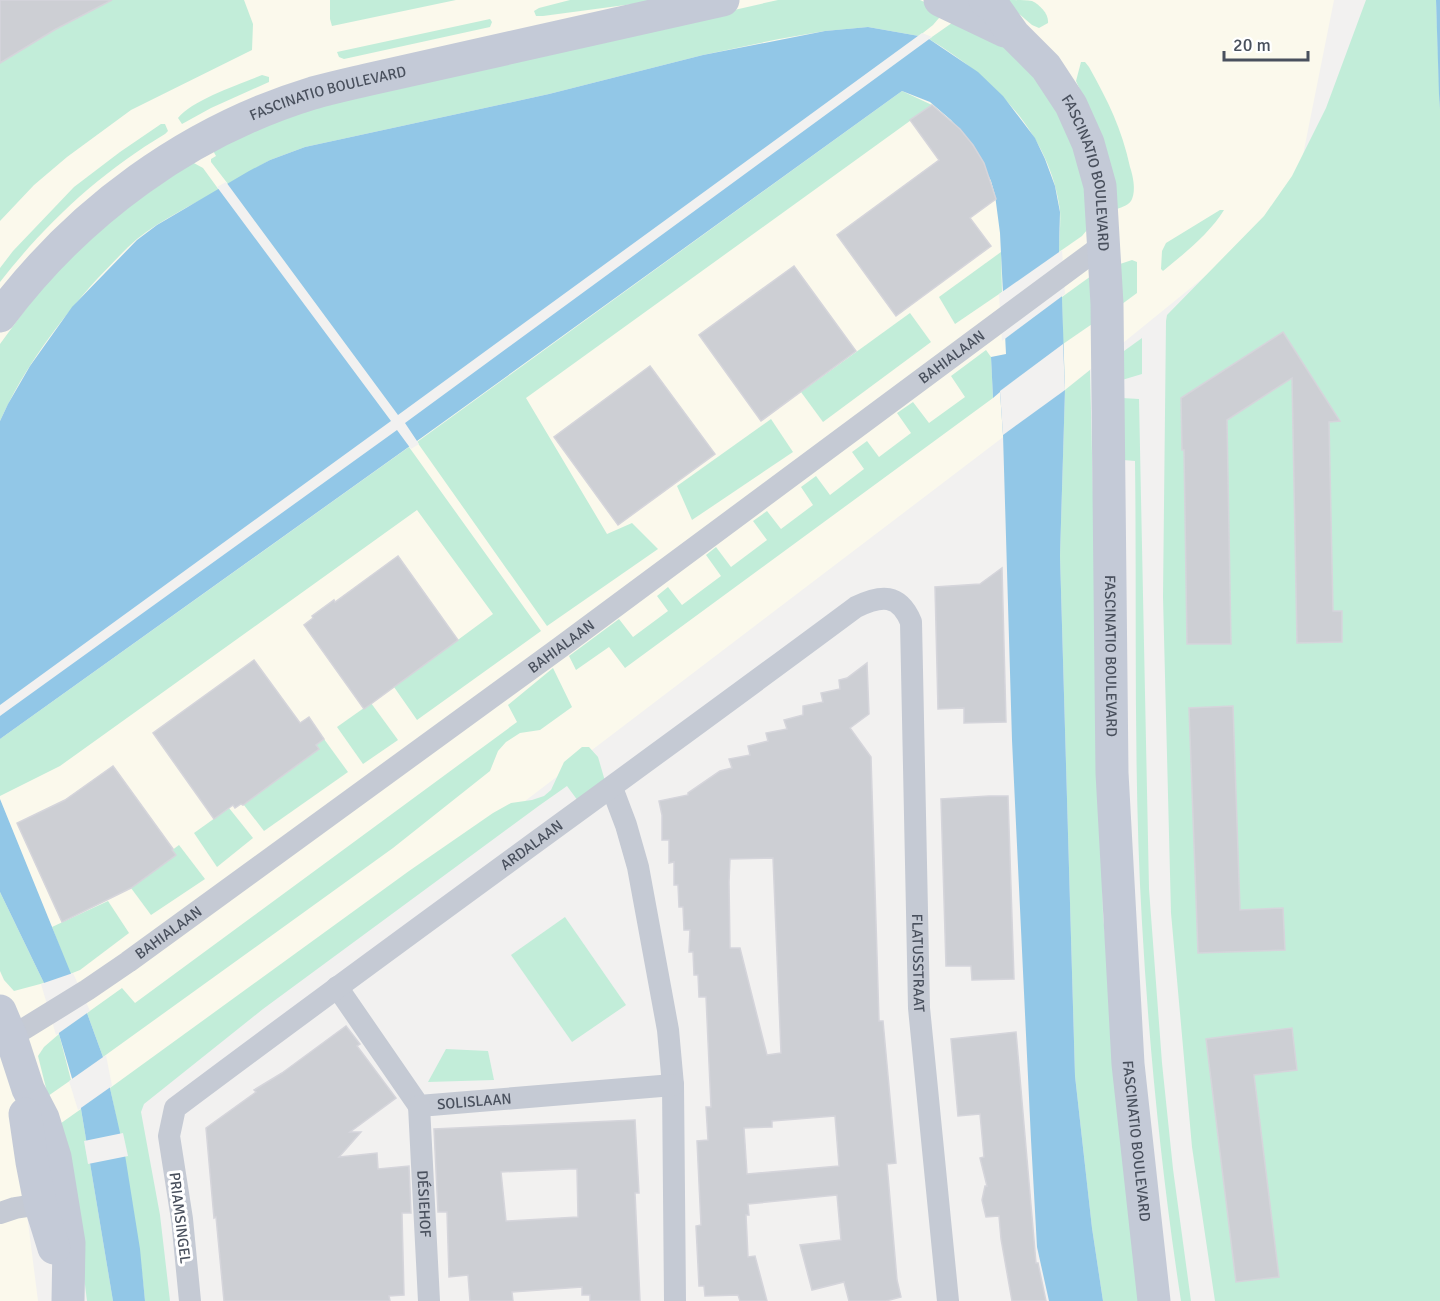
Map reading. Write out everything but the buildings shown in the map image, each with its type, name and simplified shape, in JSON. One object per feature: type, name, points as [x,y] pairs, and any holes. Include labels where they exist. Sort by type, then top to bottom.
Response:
[{"type":"street","name":"FASCINATIO BOULEVARD","points":[[0,316],[27,282],[97,211],[147,173],[235,123],[313,93],[723,0]]},
{"type":"street","name":"FASCINATIO BOULEVARD","points":[[940,0],[1014,35]]},
{"type":"street","name":"FASCINATIO BOULEVARD","points":[[985,0],[995,8],[1014,35],[1046,67],[1071,105],[1088,143],[1100,186],[1107,304],[1113,784],[1128,1064],[1154,1301]]},
{"type":"street","name":"BAHIALAAN","points":[[6,1024],[46,1014],[87,990],[549,656],[1104,244]]},
{"type":"street","name":"ARDALAAN","points":[[169,1136],[175,1108],[856,607],[884,597],[892,599],[907,613],[911,622]]},
{"type":"street","name":"FLATUSSTRAAT","points":[[911,622],[919,1008],[948,1301]]},
{"type":"street","points":[[612,788],[626,825],[648,917],[668,1030],[673,1085],[675,1301]]},
{"type":"street","name":"SOLISLAAN","points":[[337,987],[419,1106],[673,1085]]},
{"type":"street","points":[[6,1024],[28,1089],[43,1118],[55,1157],[52,1202],[69,1244],[67,1295]]},
{"type":"street","name":"DÉSIEHOF","points":[[419,1106],[429,1301]]},
{"type":"street","name":"PRIAMSINGEL","points":[[169,1136],[182,1219],[190,1301]]},
{"type":"street","points":[[0,1213],[52,1202]]},
{"type":"shaded area","points":[[0,0],[1334,0],[1293,205],[1065,390],[23,1183],[38,1301],[0,1301]]},
{"type":"green space","points":[[0,0],[244,0],[253,24],[252,50],[131,110],[67,157],[34,185],[0,221]]},
{"type":"green space","points":[[330,0],[456,0],[332,26]]},
{"type":"green space","points":[[570,0],[663,0],[543,16],[536,16],[534,11]]},
{"type":"green space","points":[[778,0],[920,0],[945,11],[919,36],[868,27],[825,31],[703,55],[549,94],[305,147],[270,160],[228,184],[211,162],[211,159],[216,156],[211,147],[238,134],[354,96]]},
{"type":"green space","points":[[1003,0],[1032,1],[1043,10],[1048,23],[1039,28],[1032,25]]},
{"type":"green space","points":[[1366,0],[1436,0],[1440,109],[1440,1301],[1215,1301],[1192,1147],[1171,913],[1163,597],[1166,321],[1167,315],[1264,216],[1292,176],[1326,108]]},
{"type":"green space","points":[[959,18],[993,37],[1033,74],[1071,134],[1085,187],[1087,230],[1059,252],[1060,210],[1054,182],[1031,133],[1015,110],[996,90],[953,54],[929,39]]},
{"type":"green space","points":[[490,19],[492,22],[490,27],[344,59],[339,57],[337,52]]},
{"type":"green space","points":[[1081,62],[1085,62],[1089,67],[1119,128],[1132,175],[1134,187],[1132,199],[1128,204],[1117,209],[1103,139],[1076,81]]},
{"type":"green space","points":[[262,75],[269,77],[269,82],[211,108],[182,124],[178,118],[205,99]]},
{"type":"green space","points":[[902,91],[932,105],[526,398],[607,534],[632,523],[658,549],[547,626],[417,442]]},
{"type":"green space","points":[[161,124],[165,124],[168,131],[165,134],[119,165],[76,200],[36,239],[0,282],[0,268],[13,251],[74,187]]},
{"type":"green space","points":[[192,162],[203,168],[219,190],[177,213],[137,239],[98,278],[43,346],[20,382],[0,421],[0,344],[22,314],[48,280],[114,217]]},
{"type":"green space","points":[[1220,210],[1224,210],[1204,235],[1163,271],[1161,269],[1162,251],[1166,243]]},
{"type":"green space","points":[[1001,252],[1002,292],[955,324],[939,297]]},
{"type":"green space","points":[[1132,260],[1137,262],[1137,293],[1118,307],[1120,264]]},
{"type":"green space","points":[[1091,276],[1095,322],[1063,344],[1062,297]]},
{"type":"green space","points":[[910,313],[931,342],[823,422],[801,392]]},
{"type":"green space","points":[[1142,338],[1142,374],[1122,380],[1124,351]]},
{"type":"green space","points":[[986,350],[991,357],[993,398],[625,668],[609,647],[576,670],[569,656],[619,619],[633,637],[668,611],[657,596],[668,587],[682,605],[721,576],[706,555],[716,547],[731,567],[767,540],[753,521],[767,511],[781,529],[813,505],[801,487],[816,476],[830,495],[864,469],[852,452],[867,441],[879,457],[911,433],[897,413],[913,402],[929,423],[965,397],[951,376]]},
{"type":"green space","points":[[1090,370],[1103,914],[1126,1168],[1141,1301],[1103,1301],[1092,1228],[1075,1076],[1060,556],[1065,390]]},
{"type":"green space","points":[[1122,398],[1139,399],[1149,889],[1162,1063],[1173,1169],[1191,1301],[1181,1301],[1162,1160],[1148,1017],[1137,808],[1135,461],[1123,460]]},
{"type":"green space","points":[[771,419],[793,452],[692,520],[677,486]]},
{"type":"green space","points":[[409,447],[541,631],[417,720],[394,687],[493,614],[417,510],[60,766],[0,796],[0,739]]},
{"type":"green space","points":[[553,668],[572,707],[540,730],[520,733],[506,742],[498,751],[490,771],[393,848],[103,1057],[87,1013],[122,988],[135,1003],[517,722],[508,705]]},
{"type":"green space","points":[[371,703],[398,740],[363,764],[337,727]]},
{"type":"green space","points":[[324,739],[348,772],[264,831],[240,800]]},
{"type":"green space","points":[[582,747],[589,747],[598,757],[605,781],[578,801],[567,786],[263,1009],[144,1104],[141,1112],[160,1215],[170,1301],[145,1301],[131,1194],[110,1088],[409,871],[493,813],[511,803],[544,796],[551,790],[564,762]]},
{"type":"green space","points":[[229,808],[253,838],[217,867],[194,833]]},
{"type":"green space","points":[[179,845],[205,879],[151,915],[131,888],[131,881]]},
{"type":"green space","points":[[0,892],[44,983],[14,991],[4,980],[0,971]]},
{"type":"green space","points":[[108,901],[129,933],[80,970],[70,974],[52,927]]},
{"type":"green space","points":[[565,917],[626,1005],[572,1042],[511,955]]},
{"type":"green space","points":[[59,1034],[71,1080],[48,1096],[38,1056],[44,1047]]},
{"type":"green space","points":[[446,1049],[488,1051],[494,1080],[428,1082]]},
{"type":"green space","points":[[81,1109],[113,1301],[87,1301],[82,1261],[57,1126]]},
{"type":"water","points":[[1436,0],[1440,0],[1440,109],[1439,94]]},
{"type":"water","points":[[868,27],[929,39],[978,72],[1003,96],[1035,138],[1055,186],[1060,212],[1059,252],[1065,390],[1060,556],[1075,1076],[1092,1228],[1103,1301],[1049,1301],[1037,1247],[1012,740],[1003,435],[1000,392],[993,398],[991,357],[1006,354],[1000,233],[991,181],[973,145],[951,120],[930,102],[902,91],[0,739],[0,421],[30,366],[72,307],[137,240],[157,225],[249,171],[270,160],[305,147],[549,94],[703,55],[825,31]]},
{"type":"water","points":[[0,799],[103,1057],[125,1155],[140,1249],[145,1301],[113,1301],[81,1109],[44,983],[0,892]]},
{"type":"pier","points":[[922,33],[932,37],[405,423],[419,444],[411,449],[397,430],[0,716],[0,705],[391,421],[217,187],[226,182],[398,415]]},
{"type":"pier","points":[[1062,250],[1065,294],[1002,341],[999,294]]},
{"type":"pier","points":[[1063,344],[1065,390],[1003,435],[1000,391]]},
{"type":"pier","points":[[73,973],[90,1011],[56,1035],[41,984]]},
{"type":"pier","points":[[106,1055],[112,1086],[78,1110],[69,1081]]},
{"type":"pier","points":[[123,1133],[128,1156],[88,1164],[84,1141]]}]
